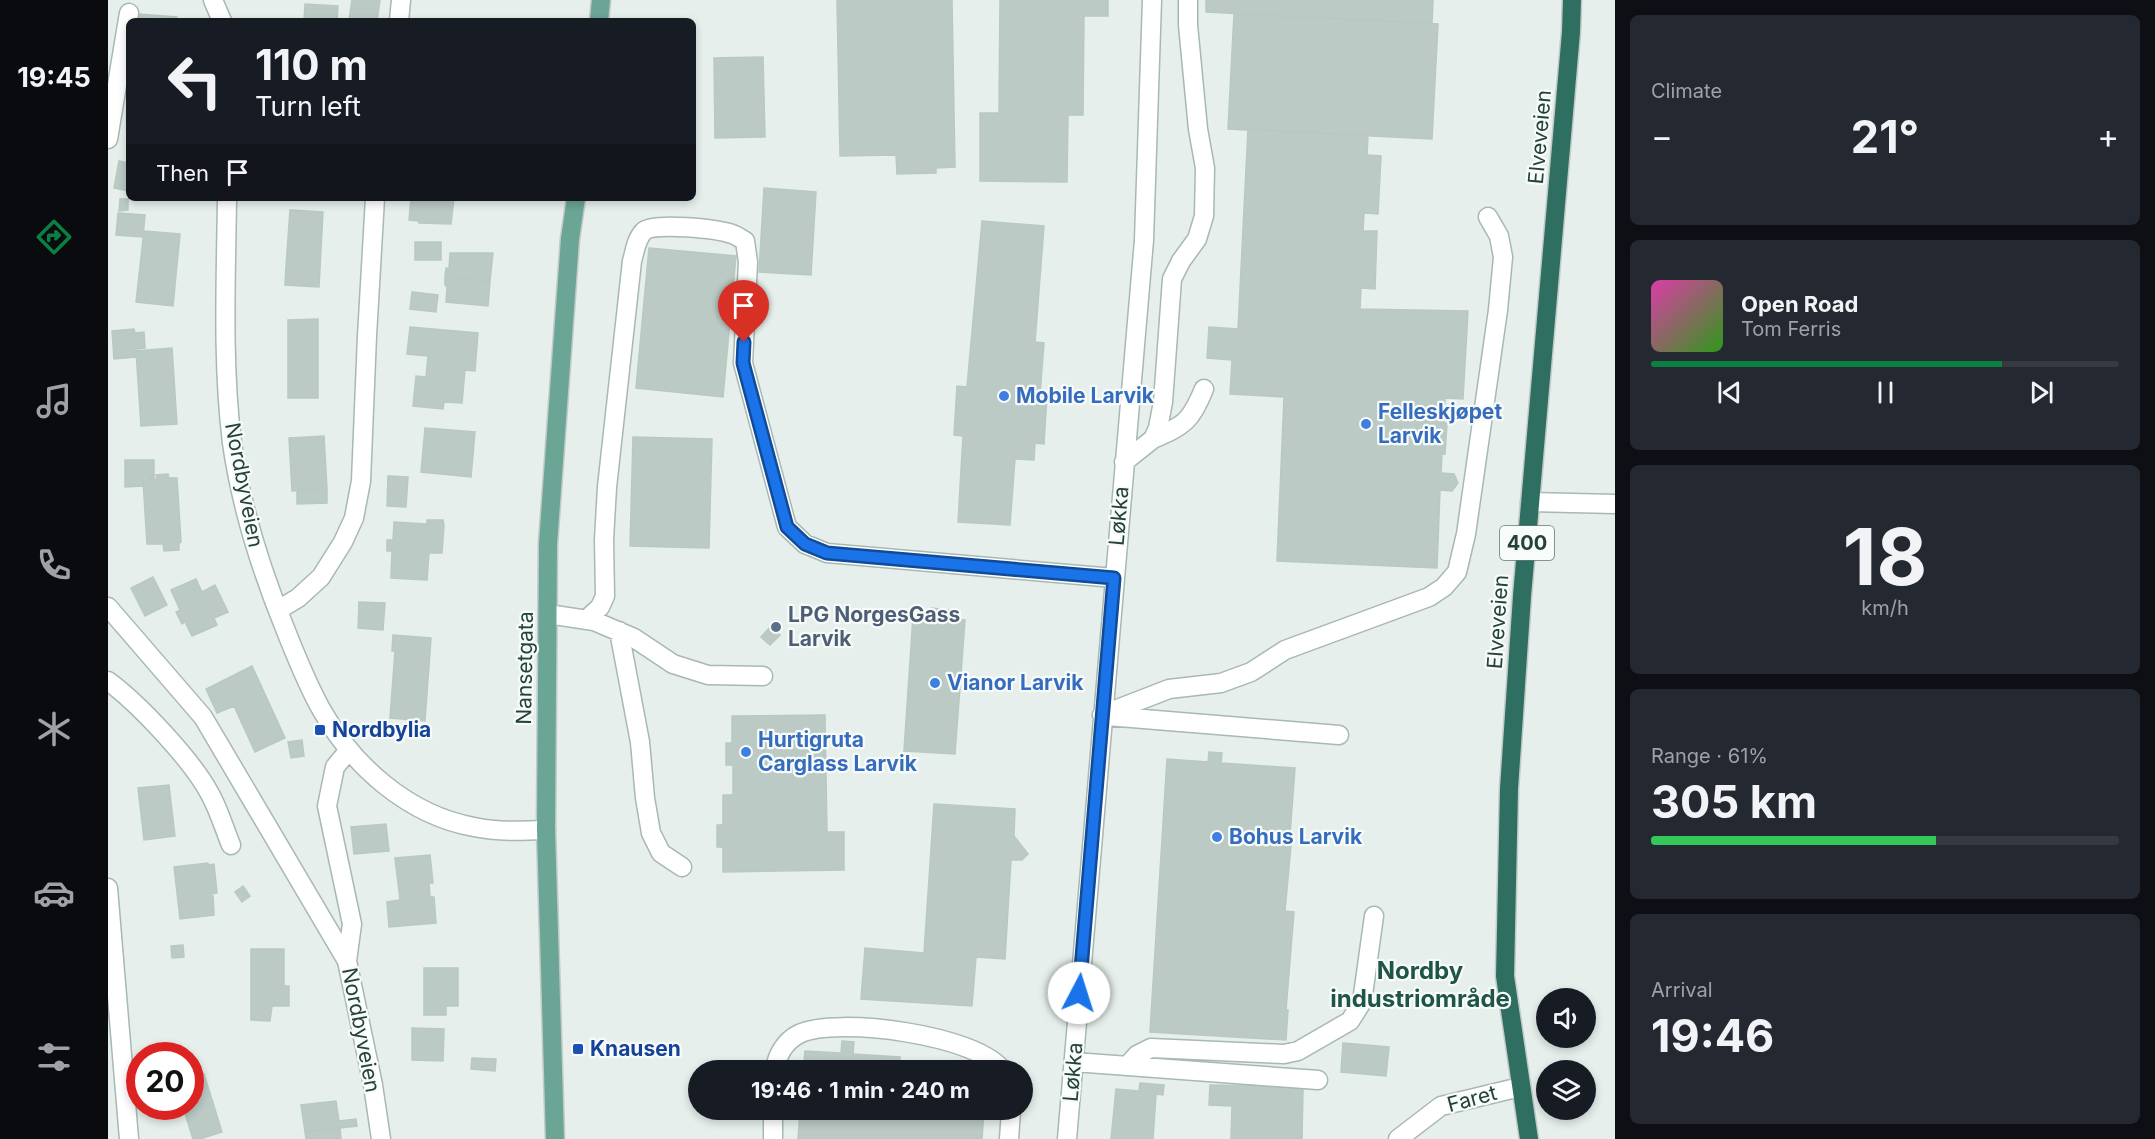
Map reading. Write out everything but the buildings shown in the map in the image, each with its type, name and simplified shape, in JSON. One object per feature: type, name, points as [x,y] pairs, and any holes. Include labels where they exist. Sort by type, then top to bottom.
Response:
[{"type":"highway","name":"Elveveien","points":[[1529,1139],[1504,976],[1509,789],[1522,596],[1572,0]]},
{"type":"main road","points":[[599,18],[602,0]]},
{"type":"main road","name":"Nansetgata","points":[[555,1139],[546,830],[548,544],[570,239],[576,201]]},
{"type":"street","points":[[213,0],[221,18]]},
{"type":"street","points":[[399,18],[401,0]]},
{"type":"street","name":"Løkka","points":[[1067,1139],[1144,240],[1152,0]]},
{"type":"street","points":[[1153,439],[1158,428],[1163,402],[1172,279],[1181,261],[1197,239],[1204,216],[1205,168],[1197,129],[1188,0]]},
{"type":"street","points":[[128,18],[129,13]]},
{"type":"street","points":[[108,139],[126,33]]},
{"type":"street","name":"Nordbyveien","points":[[227,201],[225,286],[232,443],[256,553],[321,710],[349,750],[373,776],[433,813],[472,827],[512,832],[546,830]]},
{"type":"street","points":[[278,610],[298,598],[321,577],[343,542],[354,518],[361,481],[375,201]]},
{"type":"street","points":[[1102,716],[1169,688],[1221,682],[1251,672],[1286,650],[1429,597],[1444,587],[1457,572],[1466,534],[1498,310],[1503,257],[1499,236],[1488,217]]},
{"type":"street","points":[[586,620],[600,607],[605,596],[604,540],[607,487],[632,261],[637,239],[645,229],[657,226],[733,234],[745,241],[748,262],[743,363],[787,527],[805,544],[827,553],[1114,578]]},
{"type":"street","points":[[1124,462],[1153,439],[1174,430],[1194,414],[1204,389]]},
{"type":"street","points":[[1530,502],[1615,504]]},
{"type":"street","points":[[108,608],[203,717],[347,961]]},
{"type":"street","points":[[548,615],[594,621],[634,638],[673,664],[708,675],[763,676]]},
{"type":"street","points":[[619,631],[640,742],[651,833],[661,853],[682,867]]},
{"type":"street","points":[[108,681],[192,766],[210,792],[231,845]]},
{"type":"street","points":[[1102,716],[1339,735]]},
{"type":"street","name":"Nordbyveien","points":[[349,750],[335,767],[327,806],[352,924],[347,961],[373,1085],[381,1139]]},
{"type":"street","points":[[108,888],[129,1139]]},
{"type":"street","points":[[1127,1066],[1137,1055],[1151,1048],[1284,1054],[1298,1051],[1332,1032],[1350,1021],[1362,1002],[1374,916]]},
{"type":"street","points":[[777,1060],[783,1047],[798,1034],[826,1026],[877,1029],[946,1040],[976,1050],[991,1060]]},
{"type":"street","points":[[1074,1062],[1318,1080]]},
{"type":"street","name":"Faret","points":[[1398,1139],[1441,1106],[1520,1087]]},
{"type":"street","points":[[772,1139],[773,1120]]},
{"type":"street","points":[[1009,1139],[1010,1120]]},
{"type":"place","name":"Mobile Larvik","points":[[1004,396]]},
{"type":"place","name":"Felleskjøpet Larvik","points":[[1366,424]]},
{"type":"place","name":"LPG NorgesGass Larvik","points":[[776,627]]},
{"type":"place","name":"Vianor Larvik","points":[[935,683]]},
{"type":"place","name":"Nordbylia","points":[[320,730]]},
{"type":"place","name":"Hurtigruta Carglass Larvik","points":[[746,752]]},
{"type":"place","name":"Bohus Larvik","points":[[1217,837]]},
{"type":"place","name":"Knausen","points":[[578,1049]]},
{"type":"district","name":"Nordby industriområde","points":[[1420,985]]},
{"type":"route","points":[[744,342],[743,363],[787,527],[805,544],[827,553],[1114,578],[1079,993]]}]
